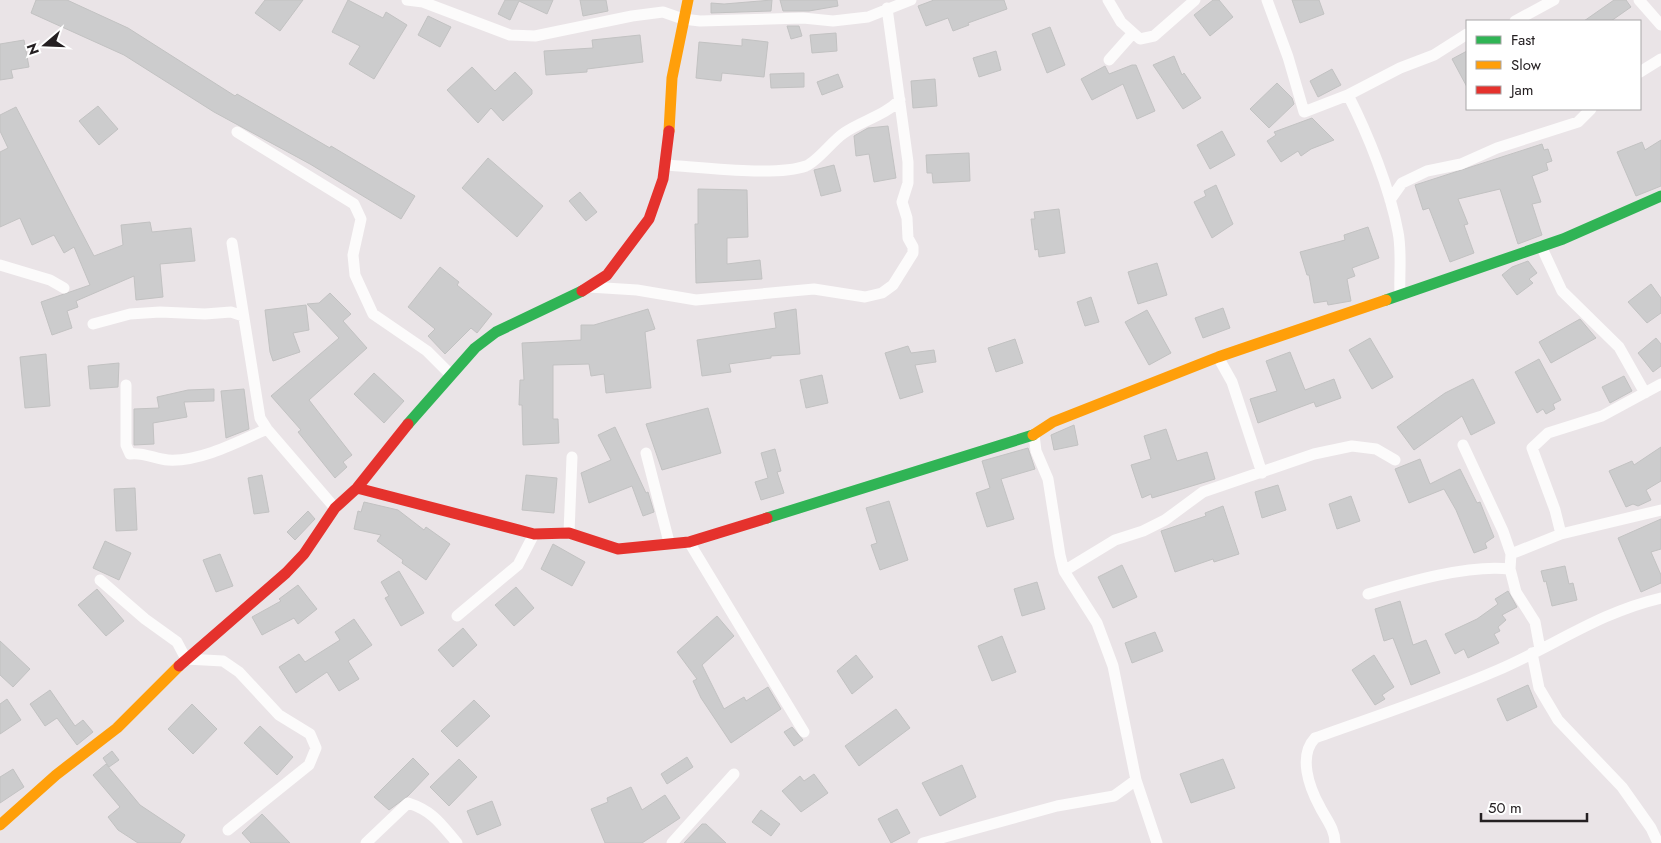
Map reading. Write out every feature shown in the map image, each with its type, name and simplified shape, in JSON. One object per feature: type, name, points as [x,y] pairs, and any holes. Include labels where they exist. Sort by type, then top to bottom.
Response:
[{"type":"street","points":[[407,0],[423,2],[510,35],[535,36],[663,12],[683,19],[700,21],[803,18],[833,21],[868,17],[911,0]]},
{"type":"street","points":[[0,825],[56,775],[116,728],[186,659],[292,567],[304,554],[335,508],[358,488],[424,404],[475,348],[496,332],[589,287],[607,275],[634,242],[649,219],[663,179],[672,78],[688,0]]},
{"type":"street","points":[[1108,0],[1121,22],[1140,39],[1154,36],[1195,0]]},
{"type":"street","points":[[1267,0],[1288,57],[1304,112],[1348,95],[1373,80],[1434,54],[1466,35]]},
{"type":"street","points":[[1517,20],[1554,0]]},
{"type":"street","points":[[1638,0],[1661,25]]},
{"type":"street","points":[[589,287],[637,290],[696,300],[814,289],[865,297],[882,293],[894,285],[914,253],[908,238],[902,202],[908,183],[908,162],[887,8]]},
{"type":"street","points":[[1109,60],[1133,33]]},
{"type":"street","points":[[1641,71],[1661,59]]},
{"type":"street","points":[[1348,95],[1363,125],[1390,200],[1399,234],[1400,294]]},
{"type":"street","points":[[665,165],[740,170],[779,170],[808,166],[843,133],[884,112],[900,100]]},
{"type":"street","points":[[1390,200],[1402,183],[1426,171],[1461,164],[1498,148],[1578,122],[1590,110]]},
{"type":"street","points":[[237,132],[354,204],[361,219],[353,255],[356,275],[362,293],[373,314],[427,351],[451,375]]},
{"type":"street","points":[[358,488],[534,534],[569,533],[618,549],[669,542],[689,542],[1034,435],[1053,422],[1218,357],[1542,246],[1661,196]]},
{"type":"street","points":[[232,242],[260,418],[267,429],[335,508]]},
{"type":"street","points":[[1542,246],[1562,291],[1619,347],[1645,393]]},
{"type":"street","points":[[0,265],[50,280],[64,288]]},
{"type":"street","points":[[93,324],[130,314],[160,312],[205,314],[231,312],[244,316]]},
{"type":"street","points":[[1218,357],[1232,382],[1262,473]]},
{"type":"street","points":[[1561,534],[1555,510],[1532,448],[1548,433],[1602,416],[1661,384]]},
{"type":"street","points":[[126,385],[126,445],[130,454],[138,452],[168,460],[197,456],[226,448],[267,429]]},
{"type":"street","points":[[1034,435],[1036,451],[1048,479],[1064,571],[1097,623],[1113,666],[1136,780],[1157,843]]},
{"type":"street","points":[[1463,445],[1503,531],[1511,554],[1510,569],[1516,592],[1535,622],[1539,688],[1558,720],[1622,787],[1651,828],[1658,843]]},
{"type":"street","points":[[1064,571],[1115,540],[1143,531],[1165,520],[1203,492],[1314,454],[1352,446],[1376,449],[1396,460]]},
{"type":"street","points":[[646,453],[669,542]]},
{"type":"street","points":[[569,533],[572,457]]},
{"type":"street","points":[[1511,554],[1561,534],[1661,510]]},
{"type":"street","points":[[457,616],[518,565],[534,534]]},
{"type":"street","points":[[689,542],[804,732]]},
{"type":"street","points":[[1368,594],[1458,572],[1499,568],[1510,569]]},
{"type":"street","points":[[100,580],[145,619],[177,642],[186,659]]},
{"type":"street","points":[[1336,843],[1333,829],[1318,805],[1308,778],[1305,759],[1308,746],[1315,738],[1498,670],[1588,623],[1636,604],[1661,598]]},
{"type":"street","points":[[186,659],[222,661],[239,672],[280,715],[310,734],[316,748],[309,765],[228,830]]},
{"type":"street","points":[[672,843],[734,774]]},
{"type":"street","points":[[923,843],[1057,806],[1114,796],[1136,780]]},
{"type":"street","points":[[366,843],[408,803],[425,809],[437,819],[457,843]]},
{"type":"building","points":[[36,0],[67,0],[128,28],[235,96],[237,94],[330,148],[331,146],[415,196],[401,219],[310,164],[214,112],[124,55],[31,13]]},
{"type":"building","points":[[265,0],[303,0],[280,31],[255,13]]},
{"type":"building","points":[[348,0],[383,18],[386,12],[407,25],[374,79],[349,64],[360,46],[332,32]]},
{"type":"building","points":[[505,0],[553,0],[547,14],[519,1],[510,20],[498,14]]},
{"type":"building","points":[[580,0],[606,0],[608,11],[583,16]]},
{"type":"building","points":[[772,0],[771,11],[711,13],[711,3],[724,4]]},
{"type":"building","points":[[780,0],[837,0],[838,6],[809,11],[783,11]]},
{"type":"building","points":[[934,0],[1004,0],[1007,9],[968,23],[969,25],[953,31],[948,18],[926,26],[918,6]]},
{"type":"building","points":[[1213,0],[1219,0],[1233,17],[1210,36],[1194,15]]},
{"type":"building","points":[[1292,0],[1319,0],[1324,14],[1300,23]]},
{"type":"building","points":[[1614,0],[1626,0],[1631,7],[1612,20],[1585,20]]},
{"type":"building","points":[[428,16],[451,27],[440,47],[418,35]]},
{"type":"building","points":[[787,26],[799,26],[802,36],[791,39]]},
{"type":"building","points":[[1050,27],[1065,65],[1047,73],[1032,34]]},
{"type":"building","points":[[836,33],[837,51],[812,53],[810,35]]},
{"type":"building","points":[[640,35],[643,62],[587,69],[587,72],[546,75],[544,51],[593,48],[592,40]]},
{"type":"building","points":[[742,39],[768,42],[764,77],[722,73],[721,81],[696,78],[699,42],[742,46]]},
{"type":"building","points":[[24,40],[29,67],[11,70],[13,78],[0,80],[0,44]]},
{"type":"building","points":[[996,51],[1001,70],[979,77],[973,58]]},
{"type":"building","points":[[1466,52],[1466,85],[1452,59]]},
{"type":"building","points":[[1174,56],[1182,75],[1184,73],[1201,98],[1183,109],[1153,65]]},
{"type":"building","points":[[1136,65],[1155,111],[1137,119],[1123,84],[1092,100],[1081,79],[1105,66],[1109,74]]},
{"type":"building","points":[[472,67],[495,91],[515,72],[532,90],[532,94],[503,121],[491,108],[478,123],[447,90]]},
{"type":"building","points":[[1332,69],[1341,85],[1318,97],[1310,81]]},
{"type":"building","points":[[804,73],[804,87],[771,88],[770,74]]},
{"type":"building","points":[[838,74],[843,87],[822,95],[817,82]]},
{"type":"building","points":[[935,79],[937,106],[913,108],[911,81]]},
{"type":"building","points":[[1277,83],[1292,98],[1294,104],[1269,128],[1250,109]]},
{"type":"building","points":[[98,106],[118,129],[99,145],[79,121]]},
{"type":"building","points":[[16,107],[94,256],[123,245],[121,225],[150,222],[152,232],[191,228],[195,261],[160,264],[163,297],[136,300],[134,276],[76,301],[78,307],[67,311],[72,328],[52,335],[41,302],[90,285],[74,247],[64,253],[54,235],[32,245],[20,218],[0,227],[0,152],[8,148],[0,131],[0,115]]},
{"type":"building","points":[[1312,118],[1334,140],[1311,149],[1301,156],[1298,151],[1281,162],[1267,141],[1276,135],[1274,132]]},
{"type":"building","points":[[888,126],[896,178],[874,182],[869,154],[856,156],[854,136],[868,128]]},
{"type":"building","points":[[1222,131],[1235,155],[1210,169],[1197,145]]},
{"type":"building","points":[[1661,140],[1661,186],[1636,196],[1617,152],[1642,142],[1645,150]]},
{"type":"building","points":[[1542,144],[1544,150],[1548,149],[1552,161],[1546,163],[1548,170],[1532,176],[1541,202],[1532,204],[1542,235],[1518,244],[1500,189],[1458,199],[1468,224],[1464,225],[1474,253],[1450,262],[1429,208],[1423,210],[1415,185]]},
{"type":"building","points":[[969,153],[970,181],[933,183],[932,173],[927,173],[926,155]]},
{"type":"building","points":[[488,158],[543,206],[517,237],[462,188]]},
{"type":"building","points":[[834,165],[841,191],[821,196],[814,170]]},
{"type":"building","points":[[1216,185],[1233,224],[1212,238],[1194,202],[1206,196],[1204,191]]},
{"type":"building","points":[[698,189],[747,190],[748,237],[727,238],[727,264],[760,260],[762,279],[696,283],[695,224],[698,224]]},
{"type":"building","points":[[580,192],[597,212],[586,221],[569,201]]},
{"type":"building","points":[[1059,209],[1065,253],[1039,257],[1038,249],[1035,250],[1031,219],[1035,219],[1034,212]]},
{"type":"building","points":[[1368,227],[1379,258],[1352,268],[1355,276],[1347,279],[1351,301],[1328,305],[1327,301],[1314,303],[1309,275],[1307,275],[1300,252],[1345,240],[1344,235]]},
{"type":"building","points":[[1528,261],[1537,273],[1529,279],[1533,283],[1517,295],[1502,275],[1512,267]]},
{"type":"building","points":[[1157,263],[1167,295],[1138,304],[1128,272]]},
{"type":"building","points":[[440,267],[459,282],[457,285],[492,314],[477,333],[471,328],[445,354],[428,336],[435,329],[408,307]]},
{"type":"building","points":[[1651,284],[1661,298],[1661,313],[1647,323],[1628,302]]},
{"type":"building","points":[[330,293],[351,314],[343,321],[367,348],[309,400],[352,455],[343,462],[347,467],[335,478],[298,432],[301,430],[271,396],[339,338],[307,304],[319,303]]},
{"type":"building","points":[[1091,297],[1099,322],[1085,326],[1077,302]]},
{"type":"building","points":[[306,305],[309,330],[293,333],[300,352],[273,361],[270,352],[265,310]]},
{"type":"building","points":[[1223,308],[1230,328],[1203,338],[1195,318]]},
{"type":"building","points":[[648,309],[655,329],[645,332],[651,388],[606,393],[604,374],[591,376],[589,364],[553,365],[553,419],[558,419],[559,443],[523,445],[522,405],[519,405],[520,380],[524,380],[522,343],[581,340],[581,325],[594,325]]},
{"type":"building","points":[[796,309],[800,354],[771,356],[771,358],[729,364],[731,372],[702,376],[697,340],[776,328],[774,313]]},
{"type":"building","points":[[1147,310],[1171,353],[1149,365],[1125,322]]},
{"type":"building","points":[[1580,319],[1596,338],[1551,363],[1539,342]]},
{"type":"building","points":[[1370,338],[1393,377],[1372,389],[1349,350]]},
{"type":"building","points":[[1656,338],[1661,344],[1661,366],[1653,372],[1638,353]]},
{"type":"building","points":[[1015,339],[1023,363],[996,372],[988,348]]},
{"type":"building","points":[[908,346],[911,353],[934,350],[936,362],[915,365],[923,392],[900,399],[885,353]]},
{"type":"building","points":[[1290,352],[1305,390],[1334,379],[1341,398],[1316,407],[1314,402],[1258,423],[1250,399],[1277,391],[1266,361]]},
{"type":"building","points":[[46,354],[50,406],[25,408],[20,357]]},
{"type":"building","points":[[1539,359],[1561,400],[1553,404],[1555,409],[1546,414],[1543,409],[1537,413],[1515,372]]},
{"type":"building","points":[[119,363],[118,387],[90,389],[88,366]]},
{"type":"building","points":[[374,373],[404,401],[384,423],[354,394]]},
{"type":"building","points":[[822,375],[828,403],[806,408],[800,380]]},
{"type":"building","points":[[1624,376],[1632,391],[1610,403],[1602,387]]},
{"type":"building","points":[[1473,379],[1495,423],[1471,435],[1462,416],[1414,450],[1397,427],[1445,393]]},
{"type":"building","points":[[214,389],[214,401],[184,402],[187,417],[153,423],[154,444],[134,445],[134,409],[159,408],[157,397],[188,390]]},
{"type":"building","points":[[244,389],[249,429],[226,438],[221,391]]},
{"type":"building","points":[[708,408],[721,453],[662,470],[646,424]]},
{"type":"building","points":[[1074,425],[1078,445],[1054,450],[1051,435]]},
{"type":"building","points":[[615,427],[646,493],[648,492],[654,512],[643,516],[632,486],[589,503],[581,473],[611,460],[598,435]]},
{"type":"building","points":[[1166,429],[1177,461],[1207,452],[1215,479],[1152,498],[1151,494],[1142,498],[1131,465],[1151,459],[1144,436]]},
{"type":"building","points":[[1661,447],[1661,481],[1646,490],[1651,500],[1638,506],[1633,504],[1626,507],[1609,471],[1632,461],[1634,465]]},
{"type":"building","points":[[1028,448],[1035,469],[1001,479],[1014,519],[987,527],[976,493],[990,488],[982,461]]},
{"type":"building","points":[[775,449],[781,471],[777,472],[784,493],[761,500],[755,482],[768,478],[761,453]]},
{"type":"building","points":[[1420,459],[1430,484],[1460,469],[1477,503],[1480,502],[1494,537],[1485,543],[1487,548],[1474,553],[1456,510],[1444,489],[1409,503],[1395,469]]},
{"type":"building","points":[[262,475],[269,512],[254,514],[248,478]]},
{"type":"building","points":[[526,475],[557,478],[554,513],[522,510]]},
{"type":"building","points":[[1278,485],[1286,510],[1262,518],[1255,492]]},
{"type":"building","points":[[135,488],[137,530],[116,531],[114,489]]},
{"type":"building","points":[[1351,496],[1360,521],[1337,529],[1329,504]]},
{"type":"building","points":[[889,501],[908,560],[880,570],[871,545],[877,543],[866,508]]},
{"type":"building","points":[[364,502],[398,510],[424,530],[426,527],[450,544],[426,580],[402,563],[403,560],[377,541],[381,535],[354,529],[358,511],[361,512]]},
{"type":"building","points":[[1223,506],[1239,554],[1214,562],[1213,559],[1175,572],[1161,531],[1206,516],[1205,513]]},
{"type":"building","points":[[308,511],[315,519],[295,540],[287,532]]},
{"type":"building","points":[[1661,519],[1661,549],[1651,552],[1661,575],[1661,583],[1641,592],[1618,538]]},
{"type":"building","points":[[105,541],[131,553],[119,580],[93,568]]},
{"type":"building","points":[[553,544],[585,562],[572,586],[541,569]]},
{"type":"building","points":[[220,554],[233,586],[216,592],[203,560]]},
{"type":"building","points":[[1122,565],[1137,597],[1113,608],[1098,577]]},
{"type":"building","points":[[1565,566],[1569,584],[1573,583],[1577,600],[1552,606],[1546,581],[1544,582],[1541,571]]},
{"type":"building","points":[[399,571],[424,613],[401,626],[385,598],[389,596],[381,582]]},
{"type":"building","points":[[1037,582],[1045,609],[1022,616],[1014,589]]},
{"type":"building","points":[[298,585],[317,609],[298,624],[294,618],[262,635],[252,617],[281,601],[279,599]]},
{"type":"building","points":[[516,587],[534,608],[514,626],[495,605]]},
{"type":"building","points":[[97,589],[124,621],[106,636],[78,605]]},
{"type":"building","points":[[1508,591],[1517,607],[1502,615],[1506,620],[1498,627],[1500,631],[1494,634],[1499,643],[1468,658],[1464,649],[1455,654],[1445,634],[1477,619],[1498,604],[1495,599]]},
{"type":"building","points":[[1400,601],[1413,645],[1426,640],[1440,673],[1411,685],[1393,638],[1384,641],[1375,609]]},
{"type":"building","points":[[717,616],[734,636],[702,665],[724,709],[744,697],[746,701],[768,687],[781,709],[731,743],[701,698],[693,681],[697,679],[677,652]]},
{"type":"building","points":[[354,619],[372,645],[348,661],[359,679],[339,691],[327,672],[296,693],[279,667],[299,654],[305,662],[340,640],[335,632]]},
{"type":"building","points":[[463,628],[477,645],[453,667],[438,650]]},
{"type":"building","points":[[1155,632],[1163,651],[1132,663],[1125,643]]},
{"type":"building","points":[[1002,636],[1016,672],[992,681],[978,646]]},
{"type":"building","points":[[0,641],[30,669],[13,687],[0,675]]},
{"type":"building","points":[[856,655],[873,677],[852,694],[837,671]]},
{"type":"building","points":[[1374,655],[1394,687],[1382,695],[1385,699],[1375,705],[1352,670]]},
{"type":"building","points":[[1528,685],[1537,707],[1507,721],[1497,699]]},
{"type":"building","points":[[50,690],[75,726],[83,720],[93,732],[77,745],[57,718],[45,726],[30,704]]},
{"type":"building","points":[[7,699],[21,720],[0,734],[0,704]]},
{"type":"building","points":[[474,700],[490,716],[457,747],[441,731]]},
{"type":"building","points":[[192,704],[217,729],[193,754],[168,729]]},
{"type":"building","points":[[896,709],[910,728],[859,766],[845,746]]},
{"type":"building","points":[[260,726],[293,757],[277,775],[244,743]]},
{"type":"building","points":[[792,727],[803,740],[794,746],[784,732]]},
{"type":"building","points":[[112,751],[119,760],[109,767],[103,758]]},
{"type":"building","points":[[687,757],[693,767],[667,784],[661,774]]},
{"type":"building","points":[[413,758],[429,774],[408,796],[389,810],[374,797]]},
{"type":"building","points":[[459,759],[477,777],[449,806],[430,787]]},
{"type":"building","points":[[1223,759],[1235,788],[1191,803],[1180,774]]},
{"type":"building","points":[[106,764],[140,805],[185,835],[180,843],[138,843],[118,830],[108,817],[120,807],[93,775]]},
{"type":"building","points":[[962,765],[976,797],[940,816],[922,783]]},
{"type":"building","points":[[13,769],[24,787],[0,803],[0,777]]},
{"type":"building","points":[[814,774],[828,793],[801,812],[782,791],[800,776],[804,781]]},
{"type":"building","points":[[631,787],[642,810],[665,795],[680,818],[642,843],[605,843],[591,809],[608,802],[607,798]]},
{"type":"building","points":[[492,801],[501,825],[477,835],[467,811]]},
{"type":"building","points":[[897,809],[910,833],[891,843],[878,819]]},
{"type":"building","points":[[761,810],[780,824],[771,836],[752,822]]},
{"type":"building","points":[[262,814],[290,843],[251,843],[242,833]]},
{"type":"building","points":[[702,824],[706,824],[726,843],[684,843]]},
{"type":"traffic: fast","points":[[1386,300],[1563,239],[1661,196]]},
{"type":"traffic: fast","points":[[408,424],[475,348],[496,332],[582,291]]},
{"type":"traffic: fast","points":[[767,518],[1033,435]]},
{"type":"traffic: slow","points":[[669,131],[672,78],[688,0]]},
{"type":"traffic: slow","points":[[1033,435],[1053,422],[1218,357],[1386,300]]},
{"type":"traffic: slow","points":[[0,825],[56,775],[117,728],[179,666]]},
{"type":"traffic: jam","points":[[582,291],[607,275],[649,219],[663,179],[669,131]]},
{"type":"traffic: jam","points":[[179,666],[286,573],[304,554],[335,508],[357,488],[408,424]]},
{"type":"traffic: jam","points":[[357,488],[534,534],[569,533],[618,549],[689,542],[767,518]]}]
